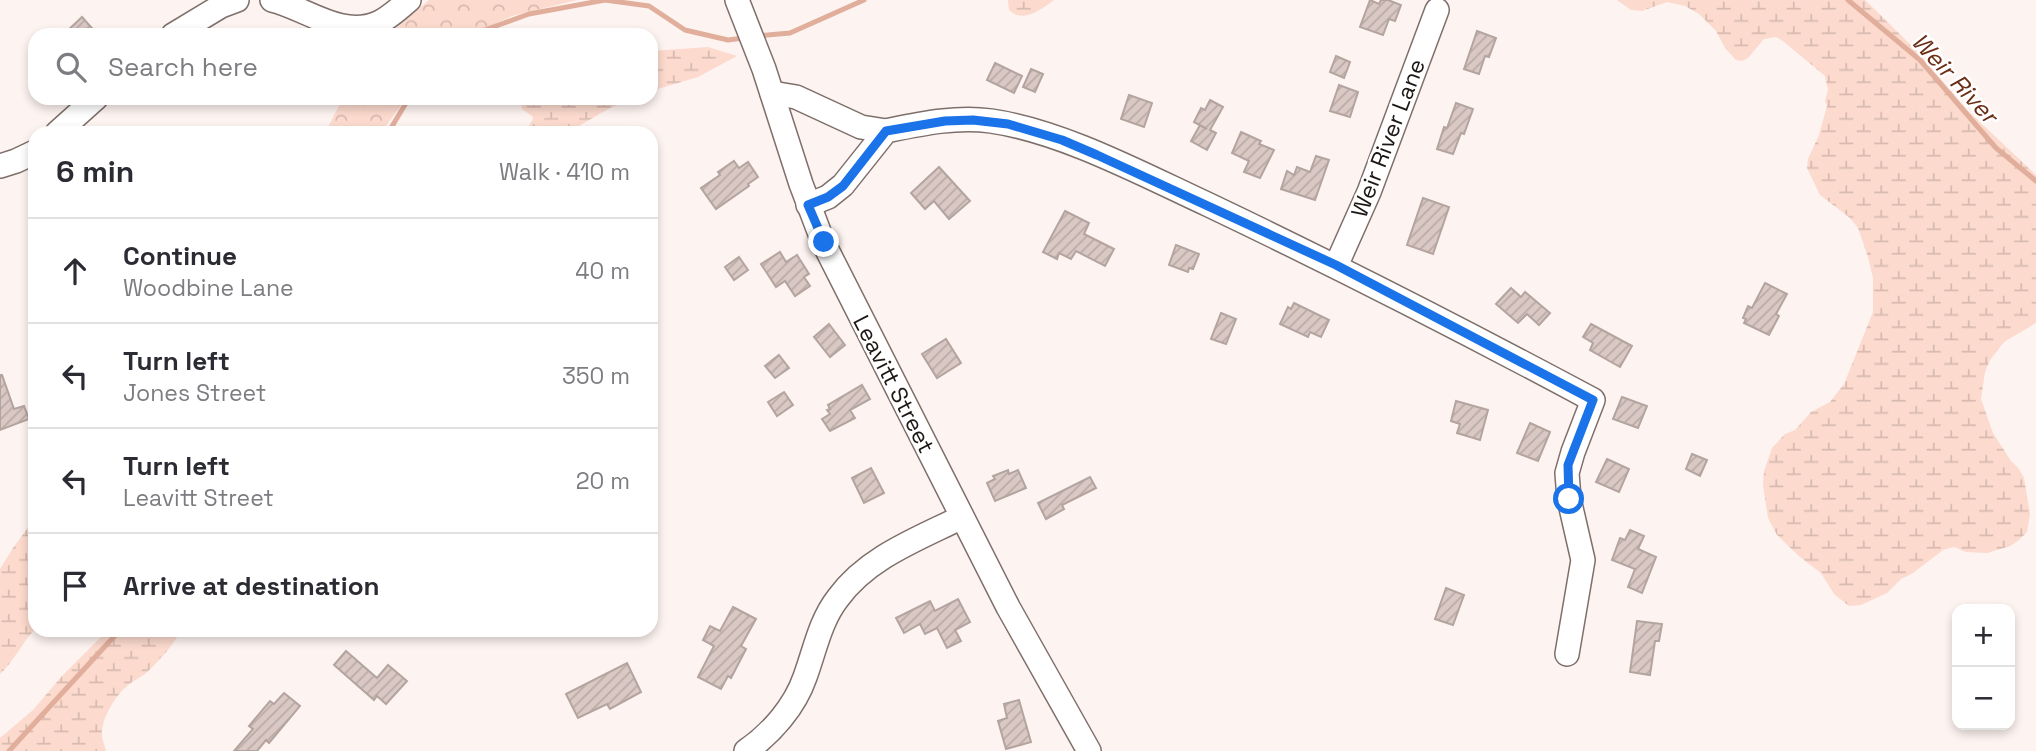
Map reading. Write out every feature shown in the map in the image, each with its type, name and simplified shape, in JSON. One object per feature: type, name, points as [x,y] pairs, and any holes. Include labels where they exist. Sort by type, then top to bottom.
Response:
[{"type":"street","points":[[185,28],[221,6],[237,0]]},
{"type":"street","points":[[272,0],[334,24],[358,27],[381,22],[409,0]]},
{"type":"street","name":"Leavitt Street","points":[[738,3],[764,69],[808,205],[824,242],[1015,619],[1089,751]]},
{"type":"street","name":"Weir River Lane","points":[[1336,265],[1373,181],[1437,10]]},
{"type":"street","points":[[772,93],[796,97],[862,127],[886,131],[923,123],[973,120],[999,122],[1039,132],[1074,145],[1154,179],[1336,265],[1593,400],[1567,473],[1569,499],[1583,560],[1567,654]]},
{"type":"street","points":[[65,126],[88,105]]},
{"type":"street","points":[[808,205],[828,197],[843,186],[886,131]]},
{"type":"street","points":[[0,166],[28,156]]},
{"type":"street","points":[[746,751],[773,727],[793,703],[820,629],[827,614],[848,585],[890,553],[962,517]]},
{"type":"green space","points":[[429,0],[577,0],[512,16],[486,28],[396,28]]},
{"type":"green space","points":[[1008,0],[1054,0],[1032,14],[1021,16],[1009,10]]},
{"type":"green space","points":[[1617,0],[1865,0],[1918,52],[1966,109],[2036,175],[2036,323],[2004,342],[1990,360],[1985,372],[1981,399],[1993,433],[2024,478],[2030,514],[2027,532],[2019,540],[2010,546],[1987,553],[1966,552],[1954,547],[1943,550],[1901,579],[1887,593],[1861,605],[1849,606],[1834,594],[1821,573],[1777,535],[1768,518],[1763,485],[1764,471],[1772,448],[1785,434],[1795,430],[1811,412],[1830,402],[1844,384],[1873,312],[1873,278],[1858,228],[1850,218],[1820,195],[1807,168],[1827,106],[1825,76],[1776,37],[1764,39],[1748,58],[1736,60],[1725,48],[1716,31],[1699,14],[1685,6],[1667,2],[1642,11],[1631,10]]},
{"type":"green space","points":[[708,47],[737,56],[698,77],[658,89],[658,51]]},
{"type":"green space","points":[[339,105],[401,105],[386,126],[329,126]]},
{"type":"green space","points":[[521,105],[617,105],[579,126],[529,126],[532,116]]},
{"type":"green space","points":[[28,528],[28,637],[0,674],[0,569]]},
{"type":"green space","points":[[101,637],[177,637],[160,659],[145,674],[122,690],[114,702],[102,729],[106,751],[0,751],[0,738],[33,710]]},
{"type":"building","points":[[1370,0],[1379,4],[1381,0],[1388,0],[1401,5],[1395,21],[1389,19],[1383,35],[1360,27]]},
{"type":"building","points":[[82,17],[92,28],[70,28]]},
{"type":"building","points":[[1477,31],[1496,38],[1489,57],[1485,56],[1479,74],[1464,69]]},
{"type":"building","points":[[1336,56],[1350,62],[1344,78],[1330,72]]},
{"type":"building","points":[[995,63],[1022,76],[1014,93],[987,80]]},
{"type":"building","points":[[1031,69],[1043,74],[1035,92],[1023,87]]},
{"type":"building","points":[[1339,85],[1358,92],[1350,117],[1330,111]]},
{"type":"building","points":[[1129,95],[1152,103],[1144,127],[1121,119]]},
{"type":"building","points":[[1210,100],[1223,107],[1210,130],[1216,133],[1207,150],[1191,141],[1200,125],[1194,122],[1201,108],[1205,110]]},
{"type":"building","points":[[1456,103],[1473,109],[1453,154],[1437,149]]},
{"type":"building","points":[[1241,132],[1274,150],[1260,178],[1244,172],[1249,161],[1232,153]]},
{"type":"building","points":[[1316,156],[1329,160],[1315,200],[1281,189],[1287,171],[1294,175],[1297,167],[1310,172]]},
{"type":"building","points":[[734,161],[739,168],[748,162],[758,177],[716,209],[701,188]]},
{"type":"building","points":[[939,167],[970,201],[949,219],[934,201],[925,209],[911,193]]},
{"type":"building","points":[[1423,198],[1449,207],[1433,254],[1407,245]]},
{"type":"building","points":[[1065,211],[1089,223],[1084,234],[1114,249],[1105,266],[1076,251],[1071,259],[1059,253],[1057,259],[1043,252]]},
{"type":"building","points":[[1176,245],[1199,254],[1193,269],[1189,268],[1188,272],[1169,265]]},
{"type":"building","points":[[780,252],[786,262],[797,255],[809,274],[804,277],[810,286],[795,296],[785,281],[776,287],[761,264]]},
{"type":"building","points":[[739,257],[748,270],[734,280],[725,267]]},
{"type":"building","points":[[1765,283],[1787,294],[1769,335],[1744,323],[1746,319],[1743,318],[1748,306],[1752,308]]},
{"type":"building","points":[[1511,288],[1521,297],[1525,292],[1550,313],[1539,325],[1527,314],[1518,323],[1496,304]]},
{"type":"building","points":[[1294,303],[1329,320],[1321,337],[1310,332],[1308,337],[1280,324],[1288,307],[1291,309]]},
{"type":"building","points":[[1221,313],[1236,319],[1226,344],[1211,339]]},
{"type":"building","points":[[829,324],[845,345],[830,357],[814,337]]},
{"type":"building","points":[[1591,324],[1632,346],[1620,367],[1590,350],[1593,343],[1583,337]]},
{"type":"building","points":[[946,339],[961,363],[937,378],[922,354]]},
{"type":"building","points":[[779,355],[789,368],[775,378],[765,366]]},
{"type":"building","points":[[2,375],[14,409],[24,406],[28,419],[0,430]]},
{"type":"building","points":[[862,385],[870,399],[850,410],[855,418],[830,431],[822,419],[830,414],[828,405]]},
{"type":"building","points":[[784,392],[793,405],[777,416],[768,402]]},
{"type":"building","points":[[1622,397],[1647,406],[1638,428],[1613,419]]},
{"type":"building","points":[[1456,401],[1488,410],[1480,440],[1457,433],[1460,424],[1451,421]]},
{"type":"building","points":[[1530,423],[1550,432],[1538,461],[1517,453]]},
{"type":"building","points":[[1692,454],[1707,460],[1700,476],[1686,469]]},
{"type":"building","points":[[1607,459],[1629,469],[1619,492],[1596,482]]},
{"type":"building","points":[[871,468],[884,493],[864,503],[852,478]]},
{"type":"building","points":[[1008,470],[1009,474],[1018,470],[1026,488],[995,501],[987,483],[995,479],[993,476]]},
{"type":"building","points":[[1090,477],[1096,488],[1062,505],[1064,509],[1046,519],[1038,503]]},
{"type":"building","points":[[1630,530],[1644,536],[1638,549],[1656,557],[1642,593],[1628,587],[1635,569],[1612,560],[1620,538],[1625,540]]},
{"type":"building","points":[[1446,588],[1464,595],[1453,625],[1435,619]]},
{"type":"building","points":[[958,599],[970,622],[955,630],[961,641],[947,648],[937,628],[925,634],[920,624],[904,633],[896,618],[930,601],[935,611]]},
{"type":"building","points":[[733,607],[756,619],[741,646],[746,649],[731,678],[728,676],[721,689],[698,677],[714,646],[703,640],[710,626],[720,631]]},
{"type":"building","points":[[1637,621],[1662,624],[1659,641],[1655,641],[1650,675],[1630,672]]},
{"type":"building","points":[[346,651],[377,678],[388,665],[407,681],[386,704],[377,696],[374,700],[334,665]]},
{"type":"building","points":[[627,663],[641,692],[610,709],[607,704],[578,718],[566,694]]},
{"type":"building","points":[[284,693],[300,706],[269,743],[266,740],[257,751],[234,751],[253,729],[249,726],[270,701],[274,704]]},
{"type":"building","points":[[1019,700],[1031,742],[1006,749],[998,721],[1007,718],[1004,704]]},
{"type":"waterway","name":"Weir River","points":[[490,28],[529,14],[605,0],[649,6],[685,30],[728,40],[744,38]]},
{"type":"waterway","name":"Weir River","points":[[757,36],[790,33],[864,0]]},
{"type":"waterway","name":"Weir River","points":[[1848,0],[1920,60],[1996,148],[2036,181]]},
{"type":"waterway","name":"Weir River","points":[[392,126],[405,105]]},
{"type":"waterway","name":"Weir River","points":[[9,751],[114,637]]},
{"type":"route","points":[[824,242],[808,205],[828,197],[843,186],[886,131],[923,123],[973,120],[1008,124],[1039,132],[1154,179],[1336,265],[1593,400],[1568,465],[1569,499]]}]
